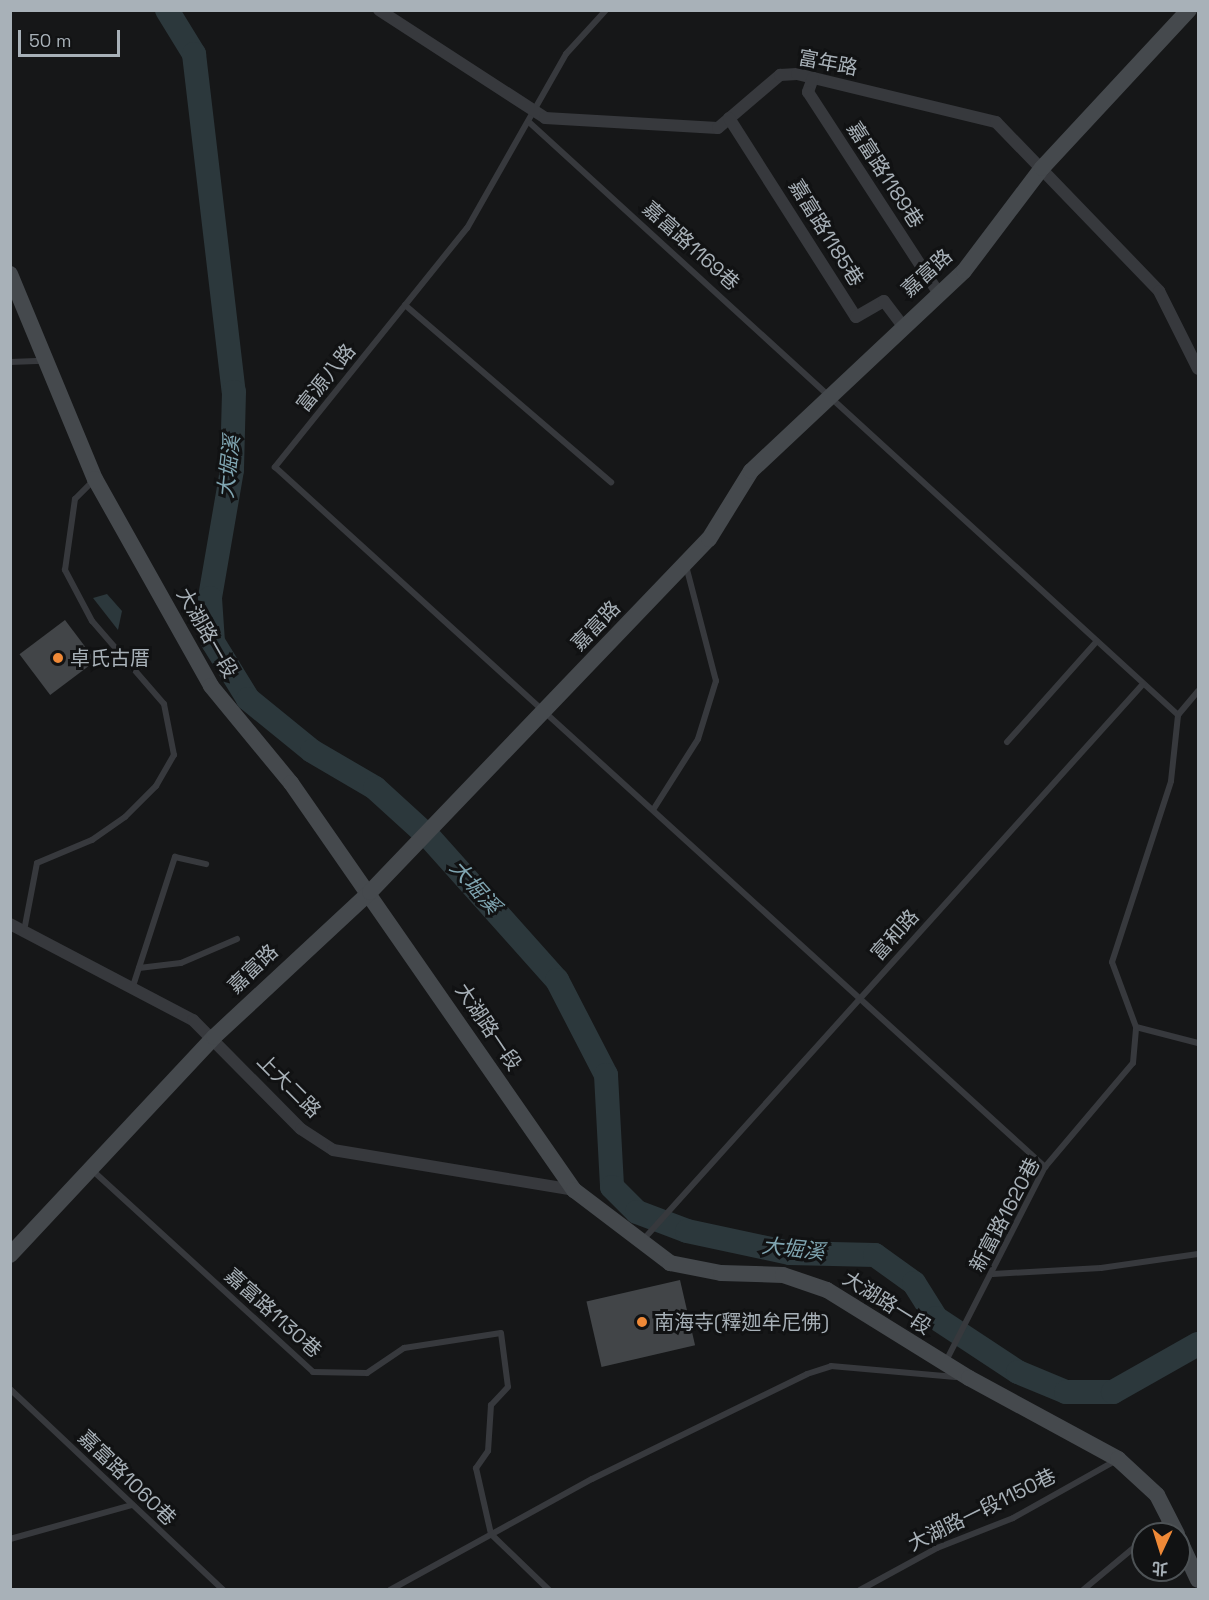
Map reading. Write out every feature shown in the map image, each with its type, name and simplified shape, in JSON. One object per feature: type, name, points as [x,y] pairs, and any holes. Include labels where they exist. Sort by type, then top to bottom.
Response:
[{"type":"street","name":"富年路","points":[[378,10],[533,119],[718,128],[780,75],[813,78],[996,122],[1158,291],[1198,369]]},
{"type":"street","name":"嘉富路","points":[[10,1255],[213,1037],[391,871],[709,539],[751,471],[811,421],[830,395],[902,325],[964,271],[1042,168],[1189,10]]},
{"type":"street","name":"嘉富路1189巷","points":[[813,78],[808,93],[938,292]]},
{"type":"street","name":"嘉富路1185巷","points":[[729,118],[856,317],[884,301],[902,325]]},
{"type":"street","name":"大湖路一段","points":[[10,274],[43,361],[95,479],[211,686],[291,783],[370,892],[574,1190],[645,1238],[670,1263],[721,1273],[783,1275],[827,1290],[969,1378],[1118,1459],[1157,1495],[1171,1522]]},
{"type":"street","name":"上大二路","points":[[10,924],[133,986],[213,1037],[301,1129],[333,1150],[574,1190]]},
{"type":"street","points":[[1191,1565],[1198,1580]]},
{"type":"lane","name":"富源八路","points":[[544,711],[275,467],[467,228],[533,119],[566,54],[606,10]]},
{"type":"lane","name":"嘉富路1169巷","points":[[533,119],[1178,715]]},
{"type":"lane","points":[[405,305],[611,482]]},
{"type":"lane","points":[[10,362],[43,361]]},
{"type":"lane","points":[[24,932],[37,863],[92,840],[125,817],[156,786],[174,755],[164,704],[92,621],[64,570],[75,499],[95,479]]},
{"type":"lane","points":[[653,810],[698,739],[716,681],[685,563]]},
{"type":"lane","points":[[1007,742],[1097,641]]},
{"type":"lane","name":"富和路","points":[[645,1238],[1143,684]]},
{"type":"lane","points":[[1178,715],[1198,691]]},
{"type":"lane","points":[[544,711],[1046,1167]]},
{"type":"lane","name":"新富路1620巷","points":[[945,1363],[993,1274],[1046,1167],[1133,1063],[1136,1028],[1112,962],[1171,781],[1178,715]]},
{"type":"lane","points":[[133,986],[175,857],[206,864]]},
{"type":"lane","points":[[139,968],[181,963],[237,939]]},
{"type":"lane","points":[[1136,1028],[1198,1043]]},
{"type":"lane","name":"嘉富路1130巷","points":[[91,1169],[313,1372],[367,1372],[404,1348],[501,1333],[508,1387],[491,1405],[488,1451],[476,1468],[491,1534]]},
{"type":"lane","points":[[993,1274],[1101,1268],[1198,1254]]},
{"type":"lane","points":[[390,1590],[491,1534],[807,1374],[840,1366],[969,1378]]},
{"type":"lane","name":"嘉富路1060巷","points":[[10,1389],[223,1590]]},
{"type":"lane","name":"大湖路一段1150巷","points":[[860,1590],[871,1587],[1013,1518],[1118,1459]]},
{"type":"lane","points":[[10,1539],[132,1505]]},
{"type":"lane","points":[[1166,1522],[1170,1519]]},
{"type":"lane","points":[[491,1534],[549,1590]]},
{"type":"lane","points":[[1083,1590],[1131,1550]]},
{"type":"shaded area","points":[[107,594],[122,611],[118,630],[93,598]]},
{"type":"building","name":"卓氏古厝","points":[[65,620],[96,661],[50,695],[19,654]]},
{"type":"building","name":"南海寺(釋迦牟尼佛)","points":[[680,1280],[695,1345],[602,1367],[586,1302]]},
{"type":"waterway","name":"大堀溪","points":[[167,10],[194,54],[234,392],[232,470],[210,598],[213,642],[248,699],[312,751],[375,788],[430,838],[557,980],[606,1075],[612,1187],[637,1212],[687,1231],[790,1253],[875,1255],[914,1283],[936,1318],[1018,1372],[1066,1392],[1113,1392],[1198,1344]]},
{"type":"place","name":"卓氏古厝","points":[[58,658]]},
{"type":"place","name":"南海寺(釋迦牟尼佛)","points":[[642,1322]]}]
